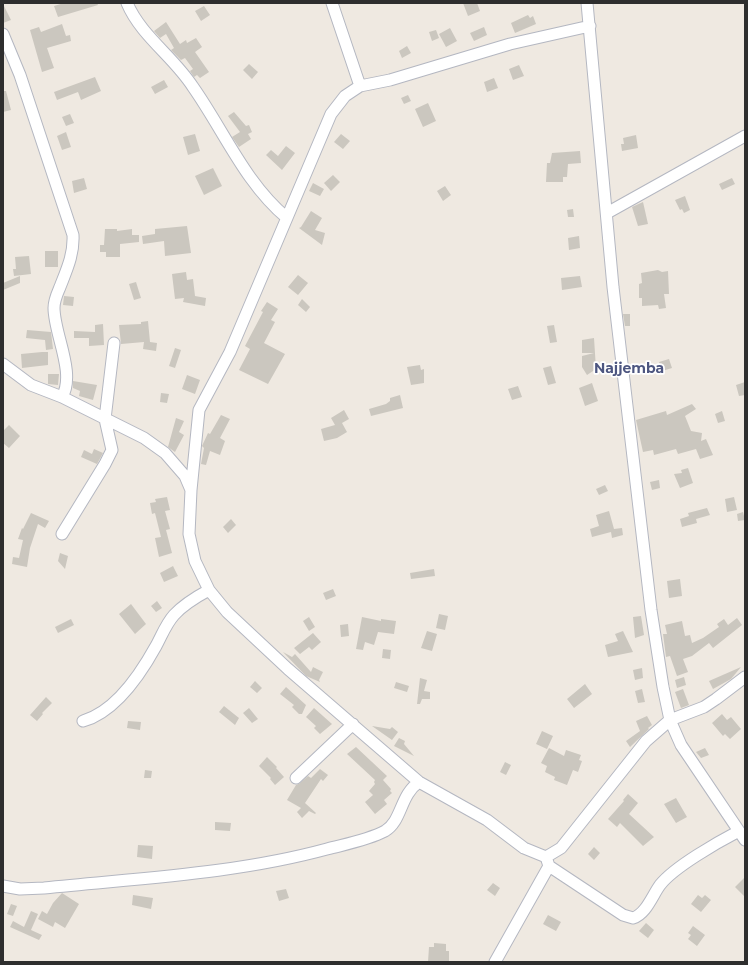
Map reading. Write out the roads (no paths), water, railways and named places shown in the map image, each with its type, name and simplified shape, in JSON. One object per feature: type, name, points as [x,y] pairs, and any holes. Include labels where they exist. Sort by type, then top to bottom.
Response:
[{"type":"street","points":[[127,3],[138,22],[193,86],[253,182],[266,199],[288,218]]},
{"type":"street","points":[[332,3],[360,86]]},
{"type":"street","points":[[587,3],[590,26],[613,288],[656,652],[670,720],[681,745],[742,836],[718,842],[667,878],[641,914],[633,918],[623,915],[547,862],[524,848],[487,820],[419,782],[242,627],[209,590],[198,569],[190,543],[191,490],[199,410],[232,347],[251,299],[288,218],[331,114],[345,96],[360,86],[390,80],[510,44],[590,26]]},
{"type":"street","points":[[3,34],[20,75],[73,235],[71,260],[54,304],[54,314],[66,372],[66,391],[62,397]]},
{"type":"street","points":[[607,213],[745,136]]},
{"type":"street","points":[[62,534],[110,456],[112,450],[105,420],[114,343]]},
{"type":"street","points":[[3,364],[31,384],[62,397],[105,420],[144,438],[165,453],[182,473],[191,490]]},
{"type":"street","points":[[83,721],[95,717],[120,695],[146,662],[168,622],[185,604],[209,590]]},
{"type":"street","points":[[495,962],[547,862],[560,848],[636,751],[670,720],[690,714],[716,699],[745,677]]},
{"type":"street","points":[[296,778],[353,724]]},
{"type":"street","points":[[3,886],[20,889],[44,888],[209,872],[314,852],[377,834],[389,828],[395,820],[408,791],[419,782]]},
{"type":"district","name":"Najjemba","points":[[629,369]]}]
